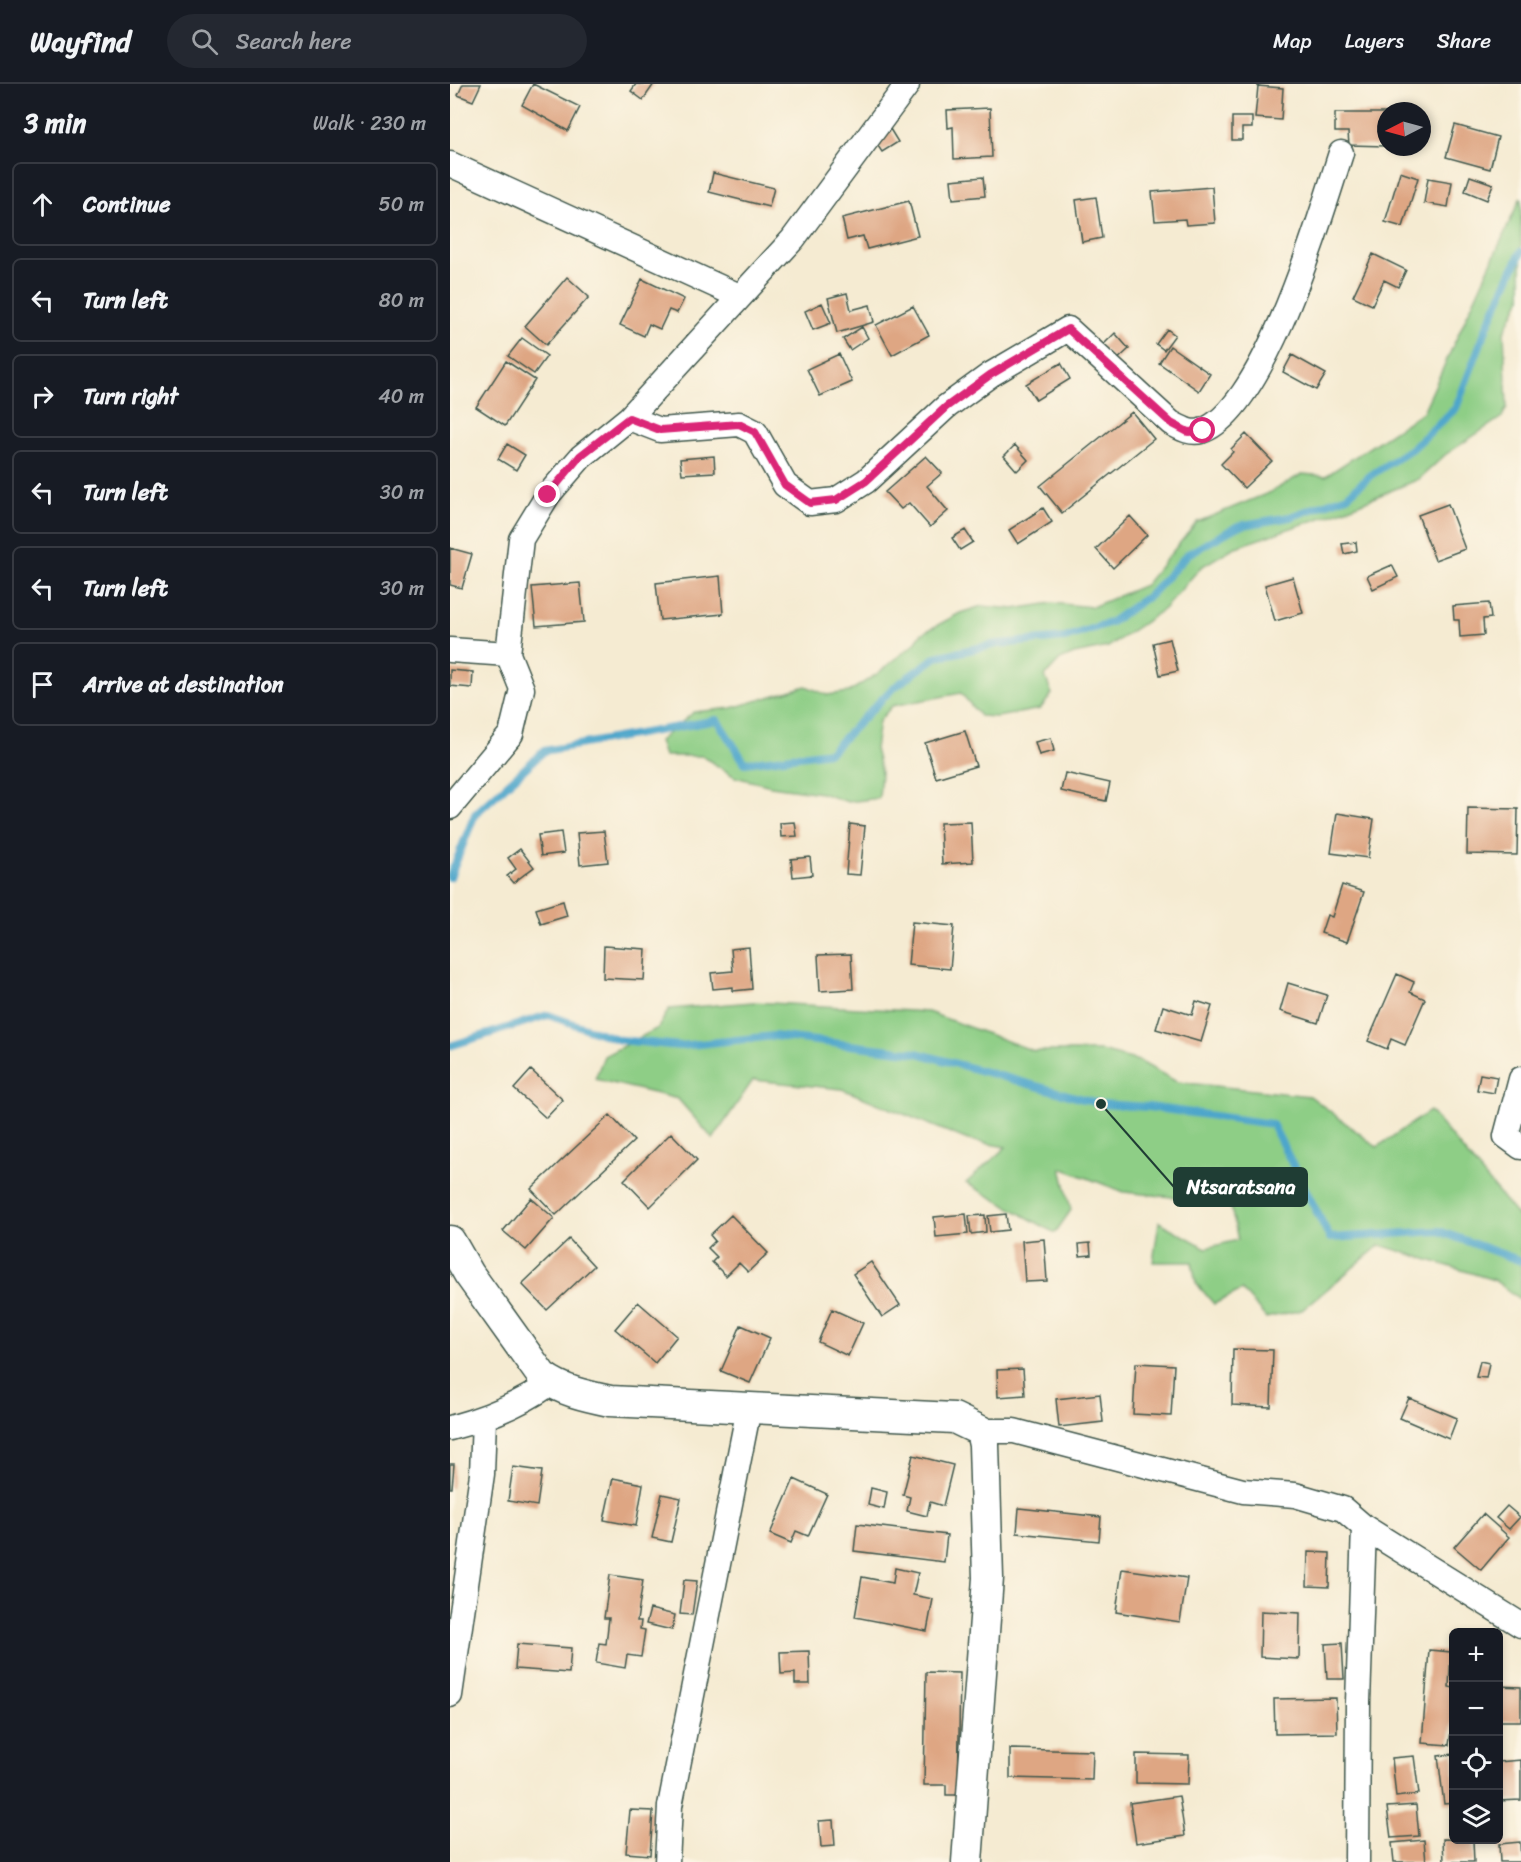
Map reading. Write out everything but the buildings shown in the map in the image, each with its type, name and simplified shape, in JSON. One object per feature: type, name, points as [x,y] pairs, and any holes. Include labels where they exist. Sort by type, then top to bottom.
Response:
[{"type":"street","points":[[450,807],[511,734],[522,689],[508,654],[521,539],[548,495],[580,456],[629,418],[793,239],[907,85]]},
{"type":"street","points":[[629,418],[660,430],[739,424],[755,432],[785,485],[810,503],[836,500],[866,481],[946,407],[990,375],[1068,329],[1171,423],[1188,432],[1203,431],[1231,410],[1268,352],[1304,266],[1341,153]]},
{"type":"street","points":[[450,164],[740,296]]},
{"type":"street","points":[[450,650],[508,654]]},
{"type":"street","points":[[1521,1079],[1506,1136],[1521,1147]]},
{"type":"street","points":[[450,1241],[527,1357],[551,1383],[582,1396],[610,1401],[954,1418],[981,1431],[1014,1431],[1243,1491],[1295,1495],[1343,1509],[1364,1527],[1521,1625]]},
{"type":"street","points":[[450,1428],[484,1419],[531,1397],[551,1383]]},
{"type":"street","points":[[667,1862],[670,1806],[749,1408]]},
{"type":"street","points":[[450,1695],[482,1474],[484,1419]]},
{"type":"street","points":[[967,1862],[988,1578],[984,1445],[981,1431]]},
{"type":"street","points":[[1357,1862],[1358,1702],[1364,1527]]},
{"type":"green space","points":[[1521,197],[1521,298],[1504,332],[1507,407],[1502,417],[1445,455],[1419,479],[1344,510],[1233,548],[1201,567],[1164,609],[1108,647],[1074,654],[1060,660],[1045,676],[1052,694],[1040,709],[997,717],[980,716],[961,693],[892,706],[879,721],[875,749],[881,772],[879,798],[848,802],[821,793],[771,786],[735,777],[702,756],[664,756],[659,741],[694,712],[732,708],[806,686],[827,695],[849,692],[877,674],[914,644],[921,634],[960,613],[982,606],[1014,609],[1052,603],[1092,607],[1145,585],[1197,522],[1271,492],[1302,474],[1326,476],[1423,412]]},
{"type":"green space","points":[[753,1002],[928,1012],[1034,1051],[1101,1051],[1139,1061],[1177,1082],[1310,1096],[1377,1147],[1430,1111],[1521,1220],[1521,1300],[1494,1280],[1380,1245],[1302,1310],[1266,1318],[1242,1290],[1214,1304],[1196,1283],[1192,1262],[1153,1262],[1159,1222],[1206,1248],[1238,1240],[1230,1203],[1124,1192],[1061,1168],[1071,1210],[1055,1233],[966,1183],[1006,1147],[968,1140],[842,1089],[753,1080],[713,1139],[678,1099],[595,1079],[604,1056],[658,1028],[669,1009]]},
{"type":"waterway","points":[[450,877],[475,814],[544,751],[717,720],[745,763],[830,752],[892,689],[936,657],[997,644],[1065,638],[1111,622],[1150,595],[1188,554],[1238,526],[1290,517],[1347,496],[1371,475],[1414,447],[1456,408],[1488,324],[1521,252]]},
{"type":"waterway","points":[[450,1046],[548,1015],[620,1040],[680,1046],[774,1036],[917,1053],[1101,1104],[1149,1107],[1272,1124],[1330,1238],[1439,1231],[1521,1261]]},
{"type":"place","name":"Ntsaratsana","points":[[1101,1104]]},
{"type":"route","points":[[548,495],[580,456],[629,418],[660,430],[739,424],[755,432],[785,485],[810,503],[836,500],[866,481],[946,407],[990,375],[1068,329],[1117,371],[1171,423],[1188,432],[1203,431]]}]
